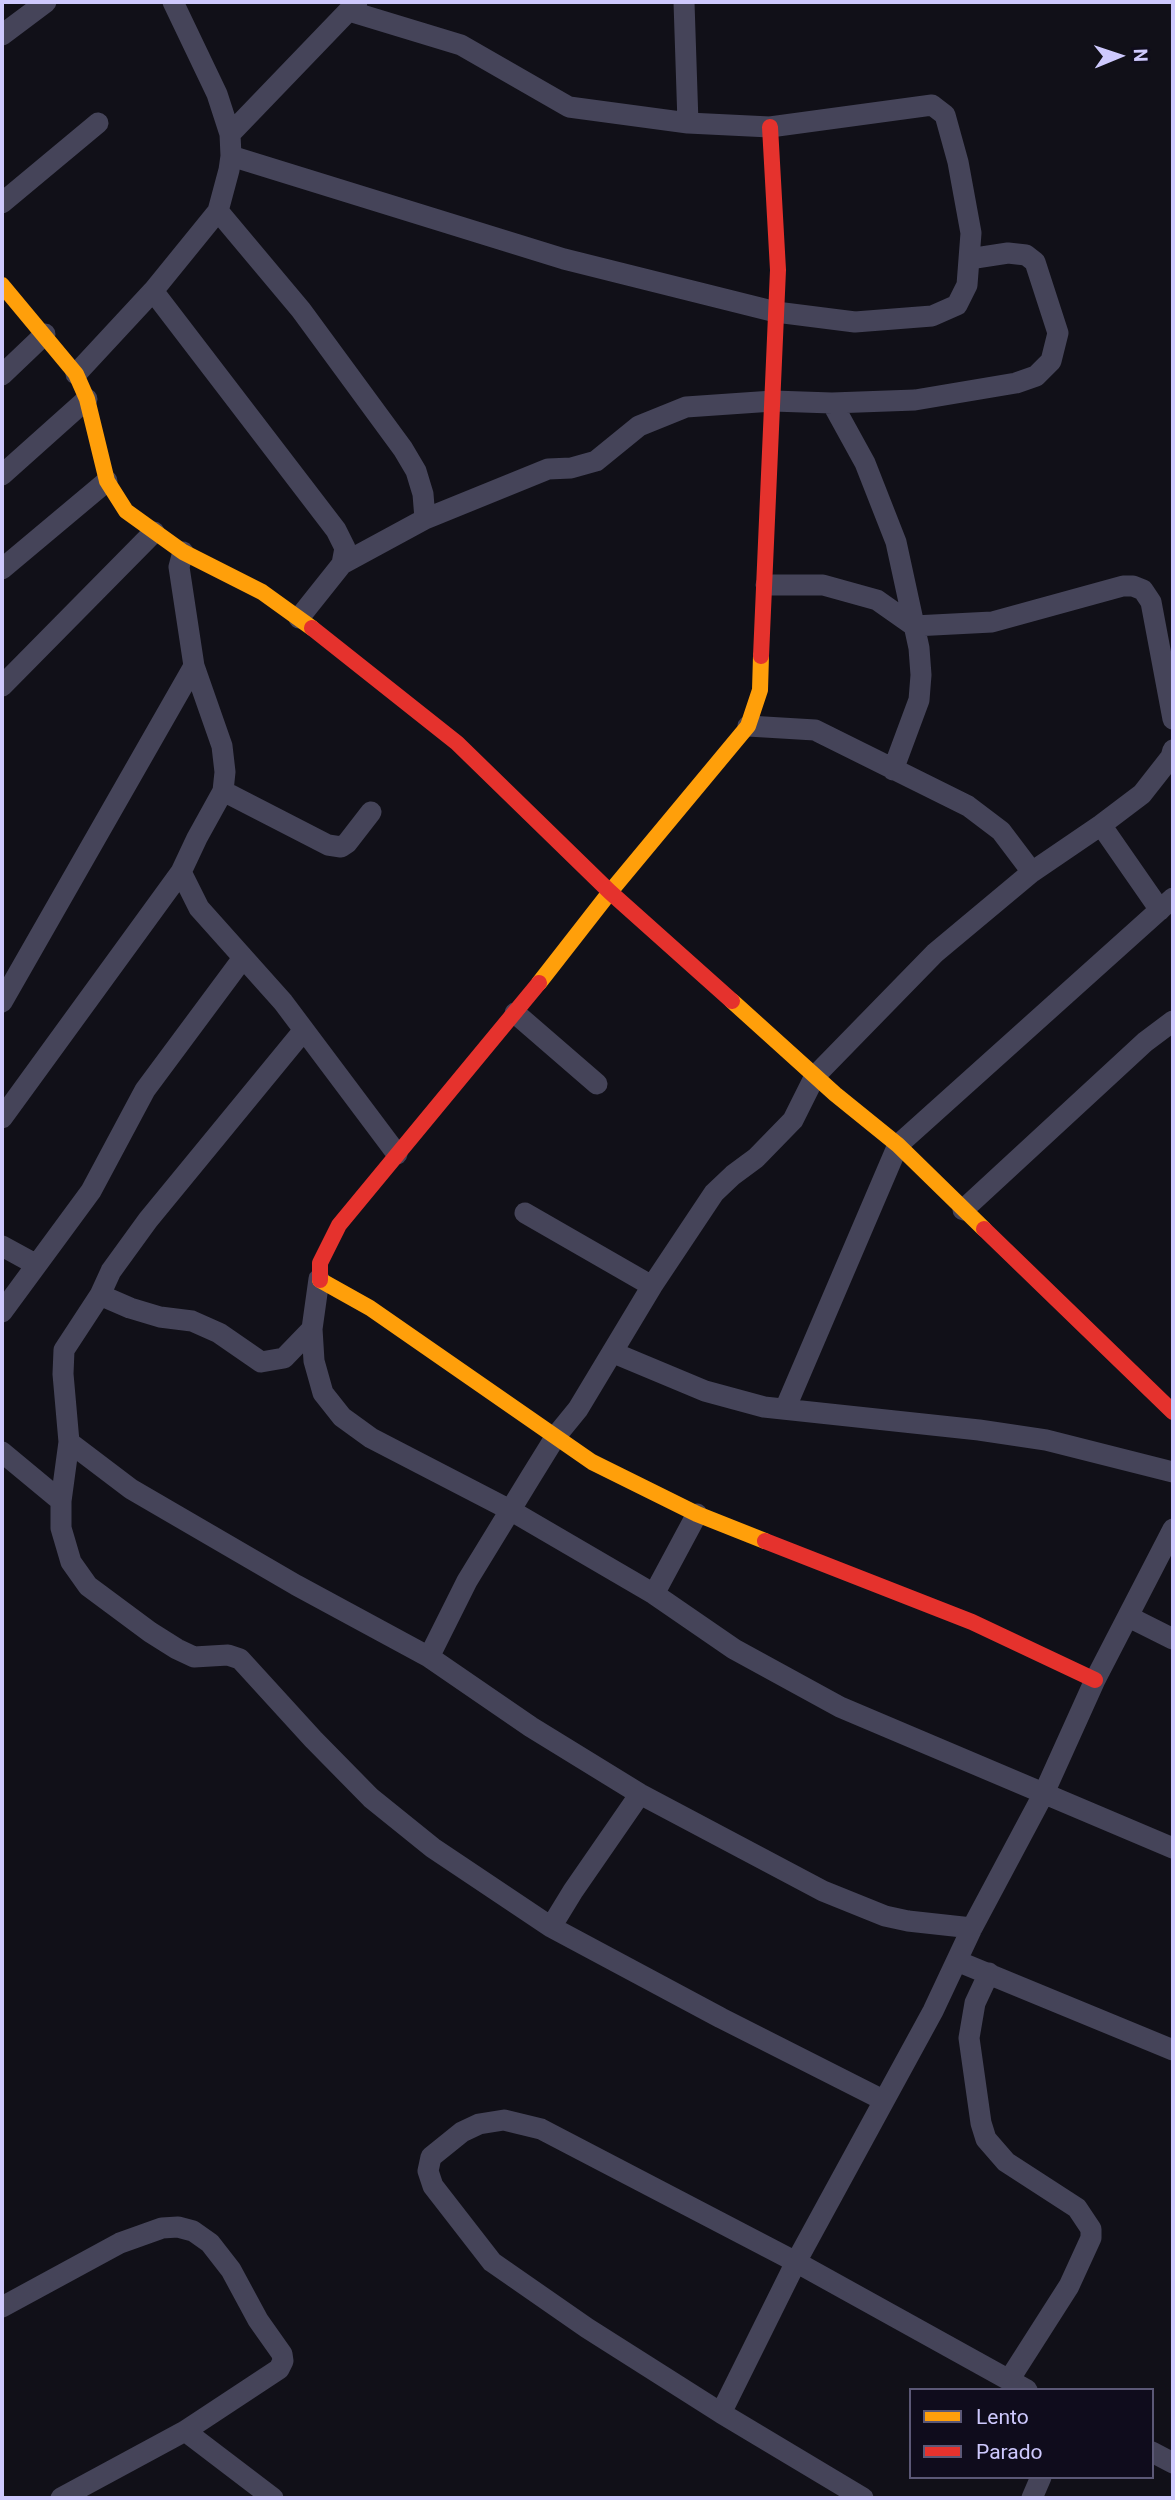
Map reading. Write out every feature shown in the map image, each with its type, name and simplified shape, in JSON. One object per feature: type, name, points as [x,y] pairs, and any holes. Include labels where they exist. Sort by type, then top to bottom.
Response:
[{"type":"street","points":[[2,35],[46,2]]},
{"type":"street","points":[[76,374],[153,291],[218,211],[231,156],[230,134],[217,94],[173,2]]},
{"type":"street","points":[[684,2],[688,123]]},
{"type":"street","points":[[230,134],[353,6],[461,45],[569,107],[688,123],[770,127],[932,105],[945,115],[958,162],[971,233],[967,285],[957,305],[932,316],[855,322],[776,312],[564,259],[231,156]]},
{"type":"street","points":[[2,203],[98,123]]},
{"type":"street","points":[[770,127],[778,270],[760,690],[748,726],[339,1225],[320,1263],[312,1329],[314,1361],[323,1393],[342,1417],[391,1450],[510,1510],[654,1594],[734,1649],[839,1707],[1173,1848]]},
{"type":"street","points":[[218,211],[300,310],[403,449],[416,471],[423,494],[425,519]]},
{"type":"street","points":[[299,618],[342,564],[425,519],[548,469],[571,468],[596,461],[639,426],[686,407],[773,401],[832,403],[915,400],[1016,383],[1035,376],[1051,361],[1058,333],[1035,262],[1026,255],[1008,253],[969,259]]},
{"type":"street","points":[[2,285],[76,374],[87,399],[107,481],[126,511],[183,552],[262,592],[457,743],[610,892],[816,1076],[898,1145],[1173,1412]]},
{"type":"street","points":[[153,291],[336,530],[345,548],[342,564]]},
{"type":"street","points":[[2,376],[45,334]]},
{"type":"street","points":[[2,475],[87,399]]},
{"type":"street","points":[[832,403],[865,463],[892,531],[915,626],[921,675],[919,700],[893,770]]},
{"type":"street","points":[[2,569],[107,481]]},
{"type":"street","points":[[2,686],[154,532]]},
{"type":"street","points":[[2,1118],[181,872],[223,791],[225,772],[222,746],[194,666],[179,567],[183,552]]},
{"type":"street","points":[[766,585],[823,585],[877,600],[915,626],[992,622],[1123,586],[1133,586],[1143,590],[1151,601],[1173,719]]},
{"type":"street","points":[[2,1003],[194,666]]},
{"type":"street","points":[[748,726],[815,730],[968,806],[1001,831],[1032,872]]},
{"type":"street","points":[[429,1657],[467,1581],[510,1510],[556,1436],[578,1409],[652,1286],[714,1193],[756,1158],[793,1120],[816,1076],[935,953],[1032,872],[1142,794],[1171,757],[1173,750]]},
{"type":"street","points":[[223,791],[328,845],[341,847],[371,812]]},
{"type":"street","points":[[785,1409],[898,1145],[1166,904],[1101,825]]},
{"type":"street","points":[[181,872],[199,908],[283,1002],[397,1154]]},
{"type":"street","points":[[2,1312],[91,1191],[145,1090],[243,958]]},
{"type":"street","points":[[515,1013],[597,1084]]},
{"type":"street","points":[[963,1209],[1145,1042],[1173,1021]]},
{"type":"street","points":[[304,1030],[148,1220],[111,1271],[100,1295],[64,1350],[63,1374],[69,1442],[61,1501],[61,1528],[71,1562],[88,1586],[177,1649],[194,1657],[228,1655],[240,1659],[313,1740],[371,1798],[433,1848],[551,1927],[721,2018],[883,2100]]},
{"type":"street","points":[[526,1213],[652,1286]]},
{"type":"street","points":[[2,1246],[35,1264]]},
{"type":"street","points":[[319,1279],[370,1308],[592,1462],[697,1514],[972,1622],[1095,1680]]},
{"type":"street","points":[[100,1295],[160,1317],[192,1321],[219,1333],[261,1362],[284,1358],[312,1329]]},
{"type":"street","points":[[614,1353],[705,1391],[764,1407],[979,1430],[1046,1440],[1173,1472]]},
{"type":"street","points":[[69,1442],[131,1489],[306,1591],[429,1657],[531,1727],[640,1794],[823,1891],[886,1916],[972,1928]]},
{"type":"street","points":[[2,1452],[61,1501]]},
{"type":"street","points":[[654,1594],[697,1514]]},
{"type":"street","points":[[720,2413],[796,2262],[933,2011],[972,1928],[1044,1793],[1095,1680],[1173,1529]]},
{"type":"street","points":[[1129,1617],[1173,1639]]},
{"type":"street","points":[[551,1927],[572,1891],[640,1794]]},
{"type":"street","points":[[957,1961],[1173,2050]]},
{"type":"street","points":[[863,2498],[720,2413],[587,2328],[492,2262],[432,2186],[428,2171],[432,2157],[462,2132],[479,2124],[504,2120],[541,2129],[796,2262],[1018,2385],[1069,2286],[1091,2238],[1091,2229],[1077,2208],[1006,2162],[986,2140],[970,2059],[969,2038],[975,2003],[989,1973]]},
{"type":"street","points":[[2,2307],[120,2243],[162,2228],[178,2227],[193,2231],[211,2243],[231,2270],[284,2361],[279,2369],[185,2431],[61,2498]]},
{"type":"street","points":[[185,2431],[273,2498]]},
{"type":"street","points":[[1154,2453],[1173,2463]]},
{"type":"street","points":[[1032,2498],[1040,2479]]},
{"type":"traffic: slow","points":[[2,285],[76,374],[87,399],[107,481],[126,511],[183,552],[262,592],[312,628]]},
{"type":"traffic: slow","points":[[539,983],[610,892],[748,726],[760,690],[761,656]]},
{"type":"traffic: slow","points":[[732,1001],[835,1094],[898,1145],[984,1229]]},
{"type":"traffic: slow","points":[[320,1280],[370,1308],[592,1462],[697,1514],[765,1541]]},
{"type":"traffic: jam","points":[[761,656],[778,270],[770,127]]},
{"type":"traffic: jam","points":[[312,628],[457,743],[610,892],[732,1001]]},
{"type":"traffic: jam","points":[[320,1280],[320,1263],[339,1225],[539,983]]},
{"type":"traffic: jam","points":[[984,1229],[1173,1412]]},
{"type":"traffic: jam","points":[[765,1541],[972,1622],[1095,1680]]}]
